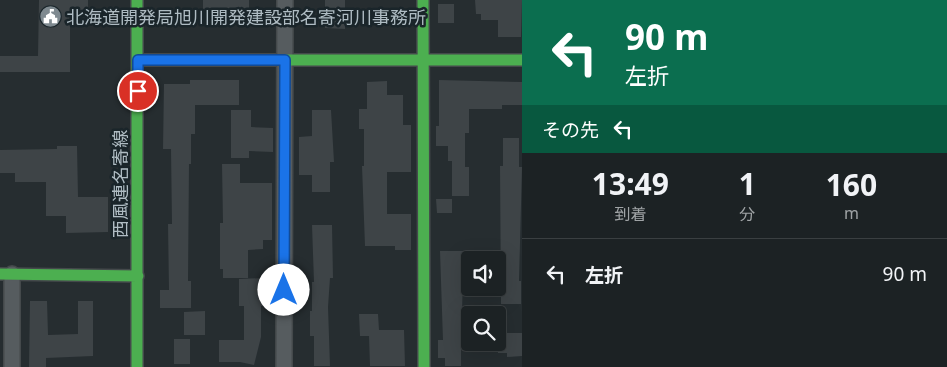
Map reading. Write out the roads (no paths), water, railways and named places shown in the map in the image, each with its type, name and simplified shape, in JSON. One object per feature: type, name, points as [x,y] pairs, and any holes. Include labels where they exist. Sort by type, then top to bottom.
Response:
[{"type":"street","name":"西風連名寄線","points":[[137,0],[137,367]]},
{"type":"street","points":[[284,367],[285,0]]},
{"type":"street","points":[[423,0],[424,367]]},
{"type":"street","points":[[138,60],[522,60]]},
{"type":"street","points":[[12,367],[6,274],[138,276]]},
{"type":"place","name":"北海道開発局旭川開発建設部名寄河川事務所","points":[[50,17]]}]
